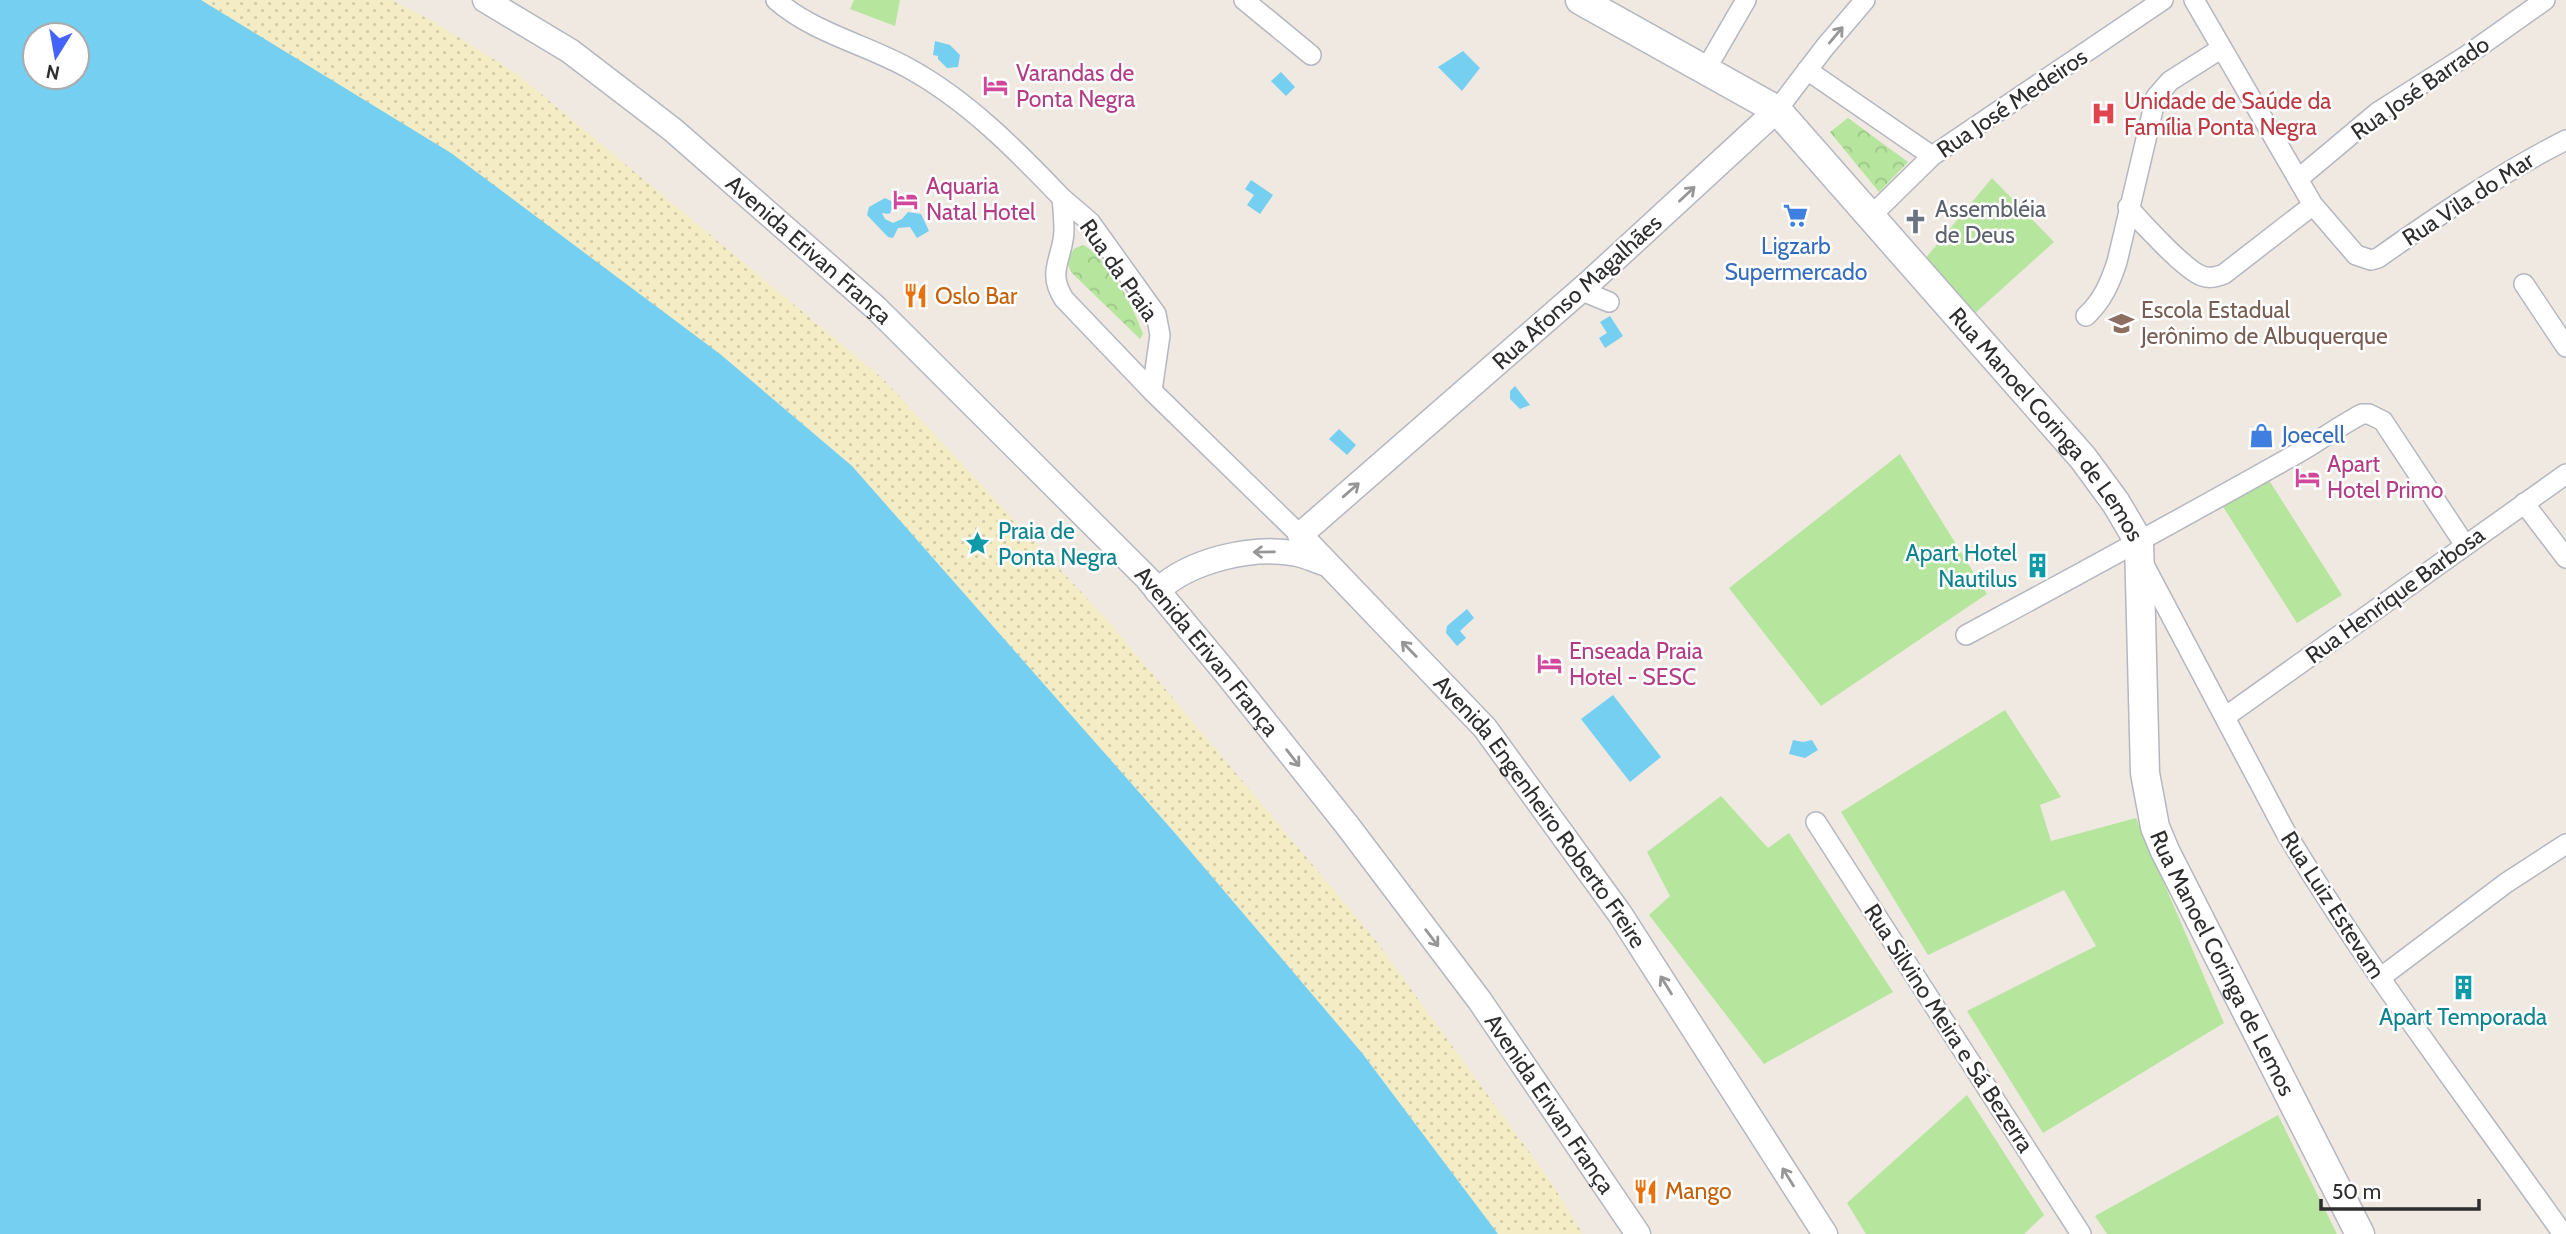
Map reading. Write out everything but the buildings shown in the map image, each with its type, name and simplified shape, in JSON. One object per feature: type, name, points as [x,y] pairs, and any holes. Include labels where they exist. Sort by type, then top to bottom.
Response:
[{"type":"main road","name":"Rua Manoel Coringa de Lemos","points":[[1580,0],[1777,110],[2083,458],[2116,503],[2139,548],[2145,773],[2155,827],[2360,1234]]},
{"type":"street","name":"Avenida Erivan França","points":[[485,0],[570,51],[673,130],[876,308],[1090,520],[1157,591],[1347,825],[1480,1001],[1638,1234]]},
{"type":"street","points":[[776,0],[828,32],[907,66],[934,82],[959,100],[1062,198],[1064,233],[1055,270],[1059,291],[1152,391],[1330,566]]},
{"type":"street","points":[[1706,69],[1746,0]]},
{"type":"street","name":"Rua Afonso Magalhães","points":[[1300,535],[1580,290],[1777,110],[1865,0]]},
{"type":"street","name":"Rua José Medeiros","points":[[1870,217],[1932,156],[2163,0]]},
{"type":"street","points":[[2128,207],[2146,228],[2196,273],[2209,278],[2224,274],[2313,205],[2194,0]]},
{"type":"street","name":"Rua José Barrado","points":[[2298,179],[2378,113],[2466,56],[2545,0]]},
{"type":"street","points":[[1256,4],[1311,55]]},
{"type":"street","points":[[2087,316],[2109,287],[2160,92],[2170,81],[2222,48]]},
{"type":"street","points":[[1807,70],[1932,156]]},
{"type":"street","name":"Rua Vila do Mar","points":[[2313,205],[2356,256],[2371,261],[2460,200],[2520,163],[2566,140]]},
{"type":"street","name":"Rua da Praia","points":[[1062,198],[1090,222],[1156,314],[1160,335],[1152,391]]},
{"type":"street","points":[[2524,284],[2566,347]]},
{"type":"street","points":[[1580,290],[1609,302]]},
{"type":"street","points":[[1966,635],[2139,548],[2251,477],[2290,458],[2362,414],[2369,414],[2383,421],[2465,545]]},
{"type":"street","name":"Rua Henrique Barbosa","points":[[2225,717],[2566,474]]},
{"type":"street","points":[[2524,503],[2566,558]]},
{"type":"street","name":"Rua Luiz Estevam","points":[[2139,548],[2286,833],[2427,1048],[2475,1110],[2563,1234]]},
{"type":"street","name":"Avenida Engenheiro Roberto Freire","points":[[1157,591],[1176,574],[1222,559],[1263,550],[1299,554],[1330,566],[1485,727],[1620,914],[1825,1234]]},
{"type":"street","name":"Rua Silvino Meira e Sá Bezerra","points":[[1816,822],[2081,1234]]},
{"type":"street","points":[[2379,978],[2506,883],[2566,844]]},
{"type":"green space","points":[[854,0],[900,0],[895,26],[850,9]]},
{"type":"green space","points":[[1848,118],[1908,162],[1879,192],[1830,132]]},
{"type":"green space","points":[[1992,178],[2054,242],[1973,315],[1924,260]]},
{"type":"green space","points":[[1084,245],[1103,262],[1120,285],[1143,334],[1140,339],[1071,272],[1066,259],[1075,248]]},
{"type":"green space","points":[[1900,454],[1987,594],[1821,706],[1729,588]]},
{"type":"green space","points":[[2265,474],[2342,595],[2297,623],[2220,502]]},
{"type":"green space","points":[[2005,710],[2061,797],[2040,805],[2051,841],[2136,818],[2224,1023],[2043,1133],[1967,1011],[2096,946],[2064,890],[1928,955],[1841,812]]},
{"type":"green space","points":[[1721,796],[1768,848],[1789,833],[1893,992],[1764,1064],[1649,915],[1670,896],[1647,852]]},
{"type":"green space","points":[[1967,1095],[2044,1215],[2024,1234],[1866,1234],[1847,1203]]},
{"type":"green space","points":[[2278,1115],[2337,1234],[2107,1234],[2095,1216]]},
{"type":"sand","name":"Praia de Ponta Negra","points":[[201,0],[391,0],[434,22],[517,74],[882,378],[1109,622],[1374,938],[1550,1181],[1583,1234],[1498,1234],[1362,1053],[1174,832],[852,466],[720,354]]},
{"type":"water","points":[[0,0],[201,0],[451,153],[720,354],[852,466],[1174,832],[1362,1053],[1498,1234],[0,1234]]},
{"type":"water","points":[[935,41],[950,45],[960,55],[958,67],[947,68],[938,56],[933,55]]},
{"type":"water","points":[[1463,51],[1480,68],[1462,91],[1438,67]]},
{"type":"water","points":[[1281,72],[1295,87],[1286,96],[1271,81]]},
{"type":"water","points":[[1251,180],[1273,195],[1260,214],[1247,205],[1254,195],[1245,189]]},
{"type":"water","points":[[885,198],[893,202],[893,209],[889,214],[882,213],[885,219],[893,223],[908,212],[921,214],[929,231],[917,238],[910,227],[898,228],[893,238],[888,237],[867,215],[869,207]]},
{"type":"water","points":[[1610,316],[1623,336],[1605,348],[1599,338],[1607,333],[1600,322]]},
{"type":"water","points":[[1515,386],[1530,405],[1520,409],[1510,399],[1510,391]]},
{"type":"water","points":[[1339,429],[1356,445],[1347,455],[1329,439]]},
{"type":"water","points":[[1467,609],[1474,618],[1460,631],[1466,638],[1457,646],[1446,633],[1447,626]]},
{"type":"water","points":[[1613,695],[1661,757],[1630,782],[1581,719]]},
{"type":"water","points":[[1793,740],[1812,740],[1818,750],[1805,758],[1789,754]]},
{"type":"place","name":"Varandas de Ponta Negra","points":[[996,86]]},
{"type":"place","name":"Unidade de Saúde da Família Ponta Negra","points":[[2104,114]]},
{"type":"place","name":"Aquaria Natal Hotel","points":[[906,199]]},
{"type":"place","name":"Ligzarb Supermercado","points":[[1796,216]]},
{"type":"place","name":"Assembléia de Deus","points":[[1915,222]]},
{"type":"place","name":"Oslo Bar","points":[[915,296]]},
{"type":"place","name":"Escola Estadual Jerônimo de Albuquerque","points":[[2121,323]]},
{"type":"place","name":"Joecell","points":[[2262,435]]},
{"type":"place","name":"Apart Hotel Primo","points":[[2307,477]]},
{"type":"place","name":"Praia de Ponta Negra","points":[[978,544]]},
{"type":"place","name":"Apart Hotel Nautilus","points":[[2037,566]]},
{"type":"place","name":"Enseada Praia Hotel - SESC","points":[[1549,664]]},
{"type":"place","name":"Apart Temporada","points":[[2463,987]]},
{"type":"place","name":"Mango","points":[[1645,1191]]}]
